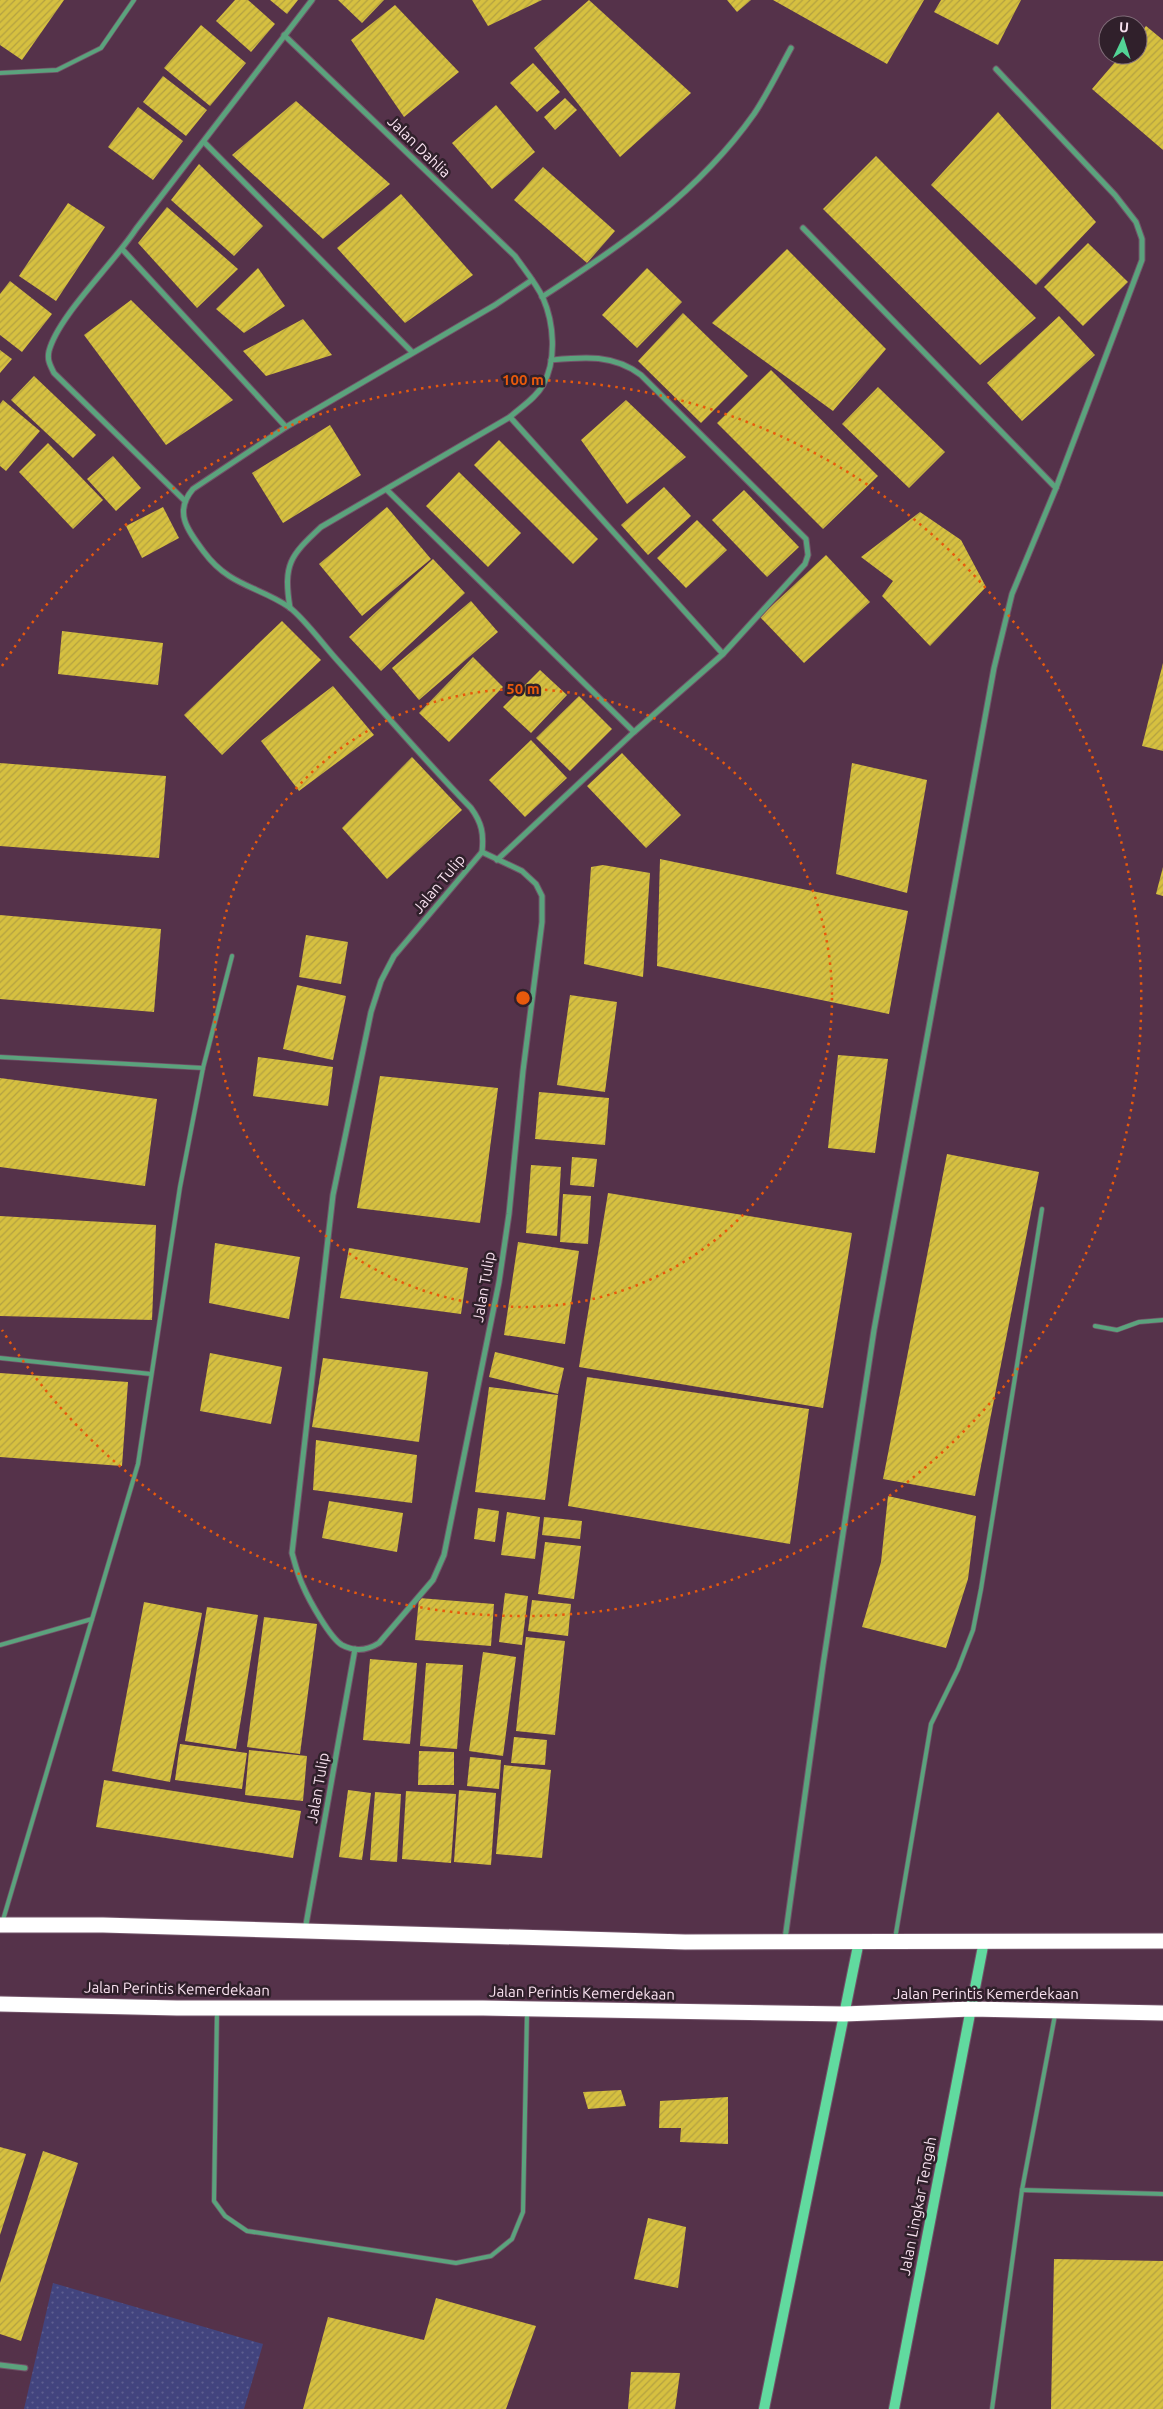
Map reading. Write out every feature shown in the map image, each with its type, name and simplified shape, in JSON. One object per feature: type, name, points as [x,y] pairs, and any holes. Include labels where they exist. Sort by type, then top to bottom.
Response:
[{"type":"highway","points":[[1,1925],[103,1925],[305,1930],[585,1940],[1163,1942]]},
{"type":"highway","name":"Jalan Perintis Kemerdekaan","points":[[0,2004],[483,2008],[527,2011],[844,2014],[971,2010],[1163,2013]]},
{"type":"main road","points":[[764,2409],[859,1941]]},
{"type":"main road","name":"Jalan Lingkar Tengah","points":[[894,2409],[984,1941]]},
{"type":"street","points":[[184,500],[54,373],[48,361],[53,342],[67,318],[123,250],[312,0]]},
{"type":"street","name":"Jalan Dahlia","points":[[284,35],[515,256],[542,297],[550,322],[551,360],[543,384],[530,400],[510,417],[321,527],[301,546],[289,562],[286,585],[290,608]]},
{"type":"street","points":[[542,297],[638,233],[666,210],[726,149],[754,114],[790,48]]},
{"type":"street","points":[[785,1942],[823,1665],[874,1330],[994,668],[1012,594],[1056,488],[1142,260],[1142,239],[1136,222],[1115,195],[996,69]]},
{"type":"street","points":[[204,142],[412,352]]},
{"type":"street","points":[[803,228],[1056,488]]},
{"type":"street","points":[[123,250],[286,427]]},
{"type":"street","points":[[482,852],[484,836],[480,821],[471,808],[290,608],[231,579],[219,568],[204,552],[184,519],[182,508],[184,500],[193,489],[286,427],[495,305],[532,280]]},
{"type":"street","points":[[497,860],[634,732],[723,654],[805,564],[808,555],[806,539],[641,375],[627,365],[602,358],[551,360]]},
{"type":"street","points":[[510,417],[723,654]]},
{"type":"street","points":[[387,490],[634,732]]},
{"type":"street","name":"Jalan Tulip","points":[[482,852],[522,871],[536,884],[542,896],[542,922],[523,1071],[509,1214],[499,1282],[444,1555],[433,1580],[379,1643],[369,1649],[355,1650],[341,1644],[328,1628],[303,1586],[292,1553],[333,1195],[371,1012],[381,981],[394,956],[482,852]]},
{"type":"street","name":"Jalan Tulip","points":[[305,1930],[355,1650]]},
{"type":"street","points":[[0,2365],[25,2368]]},
{"type":"lane","points":[[0,72],[56,70],[101,48],[134,0]]},
{"type":"lane","points":[[1,1925],[138,1464],[180,1187],[203,1068],[232,956]]},
{"type":"lane","points":[[0,1057],[203,1068]]},
{"type":"lane","points":[[894,1941],[931,1724],[958,1669],[973,1630],[1042,1209]]},
{"type":"lane","points":[[1095,1326],[1117,1330],[1139,1322],[1163,1320]]},
{"type":"lane","points":[[0,1358],[151,1374]]},
{"type":"lane","points":[[0,1645],[92,1619]]},
{"type":"lane","points":[[217,2007],[214,2201],[225,2216],[247,2231],[456,2263],[491,2256],[512,2239],[523,2212],[527,2011]]},
{"type":"lane","points":[[992,2409],[1022,2190],[1056,2011]]},
{"type":"lane","points":[[1022,2190],[1163,2194]]},
{"type":"shaded area","points":[[53,2283],[263,2344],[244,2409],[24,2409]]},
{"type":"building","points":[[0,0],[64,0],[22,60],[0,45]]},
{"type":"building","points":[[235,0],[248,0],[275,24],[251,52],[216,21]]},
{"type":"building","points":[[270,0],[298,0],[287,14]]},
{"type":"building","points":[[338,0],[384,0],[362,23]]},
{"type":"building","points":[[472,0],[542,0],[488,26]]},
{"type":"building","points":[[589,0],[691,93],[620,157],[534,48]]},
{"type":"building","points":[[727,0],[751,0],[737,12]]},
{"type":"building","points":[[773,0],[924,0],[887,64]]},
{"type":"building","points":[[941,0],[1021,0],[998,45],[934,12]]},
{"type":"building","points":[[395,5],[459,72],[404,117],[351,40]]},
{"type":"building","points":[[201,25],[246,63],[210,106],[164,68]]},
{"type":"building","points":[[1148,28],[1163,40],[1163,150],[1092,89],[1112,65],[1148,65]]},
{"type":"building","points":[[533,63],[560,92],[537,112],[510,83]]},
{"type":"building","points":[[163,76],[207,110],[186,136],[143,102]]},
{"type":"building","points":[[565,98],[577,110],[555,130],[544,117]]},
{"type":"building","points":[[296,101],[390,184],[323,239],[232,155]]},
{"type":"building","points":[[496,105],[535,152],[492,189],[452,143]]},
{"type":"building","points":[[138,107],[183,141],[153,180],[108,147]]},
{"type":"building","points":[[998,112],[1096,222],[1036,285],[931,185]]},
{"type":"building","points":[[876,156],[1036,318],[980,365],[823,209]]},
{"type":"building","points":[[199,164],[263,226],[234,256],[171,200]]},
{"type":"building","points":[[543,167],[615,231],[587,263],[514,200]]},
{"type":"building","points":[[401,194],[473,275],[405,323],[337,248]]},
{"type":"building","points":[[68,203],[105,227],[56,301],[19,276]]},
{"type":"building","points":[[167,207],[238,269],[197,308],[138,243]]},
{"type":"building","points":[[1088,243],[1128,282],[1083,326],[1044,287]]},
{"type":"building","points":[[787,249],[886,349],[833,411],[712,323]]},
{"type":"building","points":[[258,268],[285,306],[244,333],[216,309]]},
{"type":"building","points":[[647,268],[682,302],[637,348],[602,315]]},
{"type":"building","points":[[10,281],[52,314],[22,352],[0,335],[0,294]]},
{"type":"building","points":[[131,300],[233,400],[166,445],[84,335]]},
{"type":"building","points":[[683,313],[748,376],[701,423],[638,361]]},
{"type":"building","points":[[1059,316],[1095,355],[1022,421],[987,383]]},
{"type":"building","points":[[303,319],[332,355],[266,376],[243,351]]},
{"type":"building","points":[[0,350],[12,359],[0,373]]},
{"type":"building","points":[[771,370],[878,476],[823,529],[717,423]]},
{"type":"building","points":[[34,376],[96,435],[73,458],[11,400]]},
{"type":"building","points":[[878,387],[945,452],[909,488],[842,424]]},
{"type":"building","points":[[3,400],[40,431],[6,471],[0,466],[0,404]]},
{"type":"building","points":[[626,400],[686,457],[627,504],[581,440]]},
{"type":"building","points":[[330,425],[361,475],[283,523],[252,473]]},
{"type":"building","points":[[499,440],[598,539],[573,564],[474,465]]},
{"type":"building","points":[[48,443],[103,500],[73,529],[19,472]]},
{"type":"building","points":[[113,456],[141,488],[116,511],[87,479]]},
{"type":"building","points":[[459,472],[521,533],[488,567],[426,506]]},
{"type":"building","points":[[664,487],[691,516],[648,555],[621,525]]},
{"type":"building","points":[[744,490],[799,547],[767,577],[712,520]]},
{"type":"building","points":[[163,507],[179,538],[142,558],[126,526]]},
{"type":"building","points":[[387,507],[431,559],[362,616],[319,564]]},
{"type":"building","points":[[920,512],[961,540],[986,587],[930,646],[882,596],[893,581],[861,557]]},
{"type":"building","points":[[697,520],[727,550],[686,588],[657,558]]},
{"type":"building","points":[[826,555],[870,602],[804,663],[760,617]]},
{"type":"building","points":[[433,559],[465,593],[381,671],[349,637]]},
{"type":"building","points":[[471,601],[498,632],[419,700],[392,668]]},
{"type":"building","points":[[282,621],[321,660],[222,755],[184,715]]},
{"type":"building","points":[[62,631],[163,643],[158,685],[58,674]]},
{"type":"building","points":[[473,657],[503,687],[449,742],[419,713]]},
{"type":"building","points":[[1163,663],[1163,751],[1142,746]]},
{"type":"building","points":[[540,670],[567,695],[531,733],[503,707]]},
{"type":"building","points":[[333,686],[374,735],[299,791],[261,741]]},
{"type":"building","points":[[579,696],[612,729],[570,771],[536,738]]},
{"type":"building","points":[[531,740],[567,778],[525,817],[489,780]]},
{"type":"building","points":[[622,753],[681,815],[646,848],[587,786]]},
{"type":"building","points":[[412,757],[462,810],[387,879],[342,828]]},
{"type":"building","points":[[0,763],[166,776],[159,858],[0,846]]},
{"type":"building","points":[[852,763],[927,780],[907,893],[836,874]]},
{"type":"building","points":[[660,859],[908,911],[889,1014],[657,966]]},
{"type":"building","points":[[603,865],[650,873],[643,977],[584,964],[591,867]]},
{"type":"building","points":[[1163,867],[1163,896],[1156,894]]},
{"type":"building","points":[[0,915],[161,929],[154,1012],[0,999]]},
{"type":"building","points":[[306,935],[348,942],[341,984],[299,977]]},
{"type":"building","points":[[297,985],[346,996],[333,1060],[283,1049]]},
{"type":"building","points":[[570,995],[617,1002],[605,1092],[557,1085]]},
{"type":"building","points":[[838,1055],[888,1059],[875,1153],[828,1148]]},
{"type":"building","points":[[258,1057],[333,1067],[328,1106],[253,1096]]},
{"type":"building","points":[[380,1076],[498,1088],[480,1223],[357,1208]]},
{"type":"building","points":[[0,1078],[157,1099],[145,1186],[0,1167]]},
{"type":"building","points":[[539,1092],[609,1098],[605,1145],[535,1139]]},
{"type":"building","points":[[947,1154],[1039,1172],[975,1496],[883,1479]]},
{"type":"building","points":[[572,1157],[597,1159],[594,1187],[570,1185]]},
{"type":"building","points":[[531,1165],[561,1167],[557,1236],[526,1233]]},
{"type":"building","points":[[608,1193],[852,1233],[823,1408],[579,1367]]},
{"type":"building","points":[[563,1194],[591,1196],[588,1244],[560,1242]]},
{"type":"building","points":[[0,1216],[156,1225],[152,1320],[0,1316]]},
{"type":"building","points":[[518,1242],[579,1251],[565,1344],[504,1335]]},
{"type":"building","points":[[215,1243],[300,1257],[289,1319],[209,1303]]},
{"type":"building","points":[[349,1248],[468,1268],[461,1314],[340,1298]]},
{"type":"building","points":[[495,1352],[564,1368],[558,1394],[489,1377]]},
{"type":"building","points":[[210,1353],[282,1367],[271,1424],[200,1411]]},
{"type":"building","points":[[323,1358],[428,1372],[419,1442],[312,1427]]},
{"type":"building","points":[[0,1373],[128,1382],[122,1466],[0,1457]]},
{"type":"building","points":[[587,1377],[809,1409],[790,1544],[568,1506]]},
{"type":"building","points":[[489,1387],[558,1395],[545,1500],[475,1492]]},
{"type":"building","points":[[316,1440],[417,1455],[412,1503],[313,1490]]},
{"type":"building","points":[[888,1496],[976,1516],[968,1579],[946,1648],[862,1627],[881,1562]]},
{"type":"building","points":[[329,1501],[403,1513],[397,1552],[322,1538]]},
{"type":"building","points":[[478,1508],[499,1511],[495,1542],[474,1539]]},
{"type":"building","points":[[507,1512],[540,1517],[535,1559],[501,1555]]},
{"type":"building","points":[[544,1517],[582,1521],[580,1539],[542,1535]]},
{"type":"building","points":[[545,1542],[581,1546],[574,1599],[538,1594]]},
{"type":"building","points":[[505,1593],[528,1596],[522,1645],[499,1642]]},
{"type":"building","points":[[419,1598],[494,1604],[491,1646],[415,1640]]},
{"type":"building","points":[[532,1600],[571,1604],[568,1636],[528,1631]]},
{"type":"building","points":[[144,1602],[202,1613],[170,1782],[112,1771]]},
{"type":"building","points":[[207,1607],[258,1615],[236,1749],[185,1741]]},
{"type":"building","points":[[264,1617],[317,1624],[300,1754],[247,1747]]},
{"type":"building","points":[[526,1637],[565,1641],[555,1735],[516,1731]]},
{"type":"building","points":[[483,1652],[516,1657],[503,1756],[469,1751]]},
{"type":"building","points":[[370,1659],[417,1663],[410,1744],[363,1740]]},
{"type":"building","points":[[426,1663],[463,1665],[457,1749],[420,1746]]},
{"type":"building","points":[[514,1737],[547,1740],[545,1765],[511,1763]]},
{"type":"building","points":[[180,1744],[247,1753],[242,1789],[175,1780]]},
{"type":"building","points":[[249,1750],[307,1756],[303,1801],[245,1795]]},
{"type":"building","points":[[419,1751],[454,1752],[454,1785],[418,1785]]},
{"type":"building","points":[[470,1757],[501,1760],[499,1789],[467,1786]]},
{"type":"building","points":[[504,1765],[551,1770],[542,1858],[496,1854]]},
{"type":"building","points":[[104,1780],[301,1811],[293,1858],[96,1827]]},
{"type":"building","points":[[348,1790],[371,1793],[362,1860],[339,1857]]},
{"type":"building","points":[[459,1790],[496,1793],[491,1865],[454,1862]]},
{"type":"building","points":[[406,1791],[456,1794],[451,1863],[402,1859]]},
{"type":"building","points":[[375,1792],[401,1794],[397,1862],[370,1860]]},
{"type":"building","points":[[621,2090],[626,2106],[588,2109],[583,2092]]},
{"type":"building","points":[[728,2097],[728,2144],[680,2142],[681,2128],[659,2128],[660,2101]]},
{"type":"building","points":[[0,2147],[26,2154],[0,2235]]},
{"type":"building","points":[[43,2151],[78,2163],[21,2341],[0,2334],[0,2283]]},
{"type":"building","points":[[648,2218],[686,2227],[678,2288],[634,2279]]},
{"type":"building","points":[[1054,2259],[1163,2261],[1163,2409],[1051,2409]]},
{"type":"building","points":[[436,2298],[536,2326],[506,2409],[303,2409],[328,2317],[424,2340]]},
{"type":"building","points":[[631,2372],[680,2373],[675,2409],[628,2409]]}]
